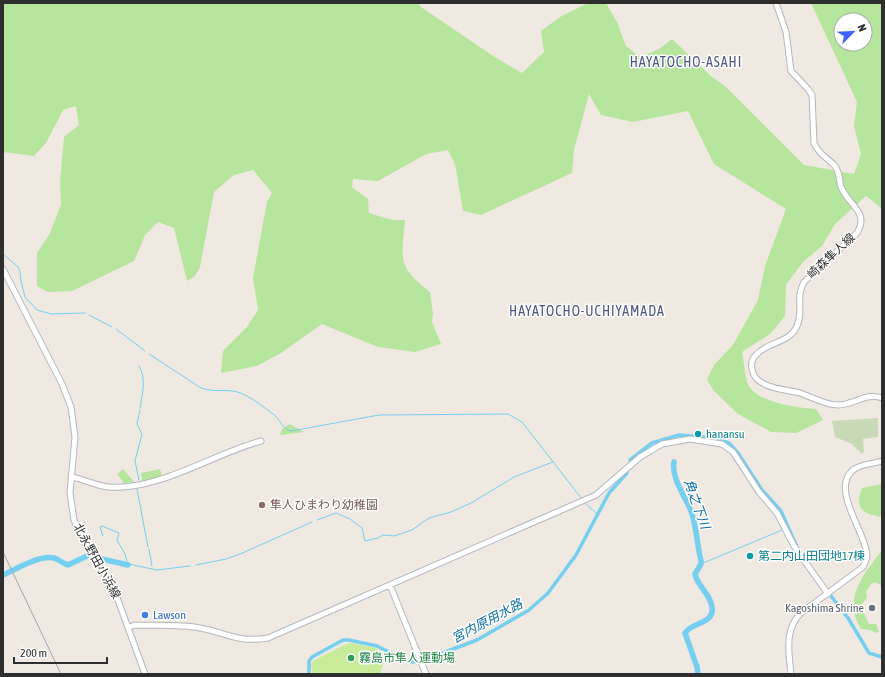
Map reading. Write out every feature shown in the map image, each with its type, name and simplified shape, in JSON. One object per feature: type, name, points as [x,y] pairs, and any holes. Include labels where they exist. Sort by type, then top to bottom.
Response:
[{"type":"main road","name":"崎森隼人線","points":[[776,3],[786,32],[790,71],[812,95],[814,143],[817,150],[836,167],[839,173],[841,187],[851,203],[860,212],[862,222],[857,233],[804,282],[799,293],[799,318],[797,326],[789,336],[765,348],[755,355],[751,366],[752,372],[758,380],[766,386],[801,393],[837,405],[846,404],[867,397],[874,396],[882,398]]},
{"type":"main road","name":"北永野田小浜線","points":[[3,269],[62,384],[71,407],[75,437],[70,500],[76,527],[115,592],[129,626],[145,674]]},
{"type":"main road","points":[[129,626],[182,626],[199,628],[244,640],[268,638],[596,495],[640,457],[652,449],[669,442],[690,439],[718,442],[733,452],[759,492],[777,513],[794,546],[828,594]]},
{"type":"main road","points":[[71,477],[110,487],[145,483],[166,478],[237,448],[261,441]]},
{"type":"main road","points":[[791,674],[789,636],[792,623],[800,613],[863,567],[867,560],[866,548],[856,527],[846,494],[845,485],[847,478],[856,468],[882,460]]},
{"type":"main road","points":[[390,585],[426,674]]},
{"type":"green space","points":[[3,3],[418,3],[421,7],[496,58],[522,73],[544,52],[541,31],[560,17],[588,3],[606,3],[617,22],[626,46],[640,57],[659,49],[672,39],[711,76],[725,86],[804,165],[854,174],[861,154],[854,126],[857,102],[834,52],[873,52],[873,12],[833,12],[833,50],[811,3],[882,3],[882,209],[866,196],[835,224],[822,246],[803,262],[786,285],[785,316],[770,334],[742,352],[748,383],[754,392],[761,397],[780,404],[816,409],[823,420],[796,433],[771,432],[738,414],[713,390],[707,379],[714,365],[733,345],[758,300],[765,266],[786,209],[714,164],[688,111],[633,122],[601,115],[589,94],[574,150],[572,173],[481,215],[463,211],[455,164],[448,150],[426,154],[378,181],[353,179],[352,187],[368,199],[369,213],[392,220],[405,220],[403,253],[406,268],[419,283],[430,292],[433,314],[432,322],[441,344],[415,352],[378,347],[322,324],[281,353],[257,366],[221,373],[223,351],[247,327],[258,310],[253,278],[267,202],[272,193],[253,170],[234,175],[214,192],[200,267],[195,276],[187,281],[174,228],[158,222],[145,235],[134,261],[72,291],[48,292],[37,286],[37,253],[49,235],[61,205],[60,182],[64,137],[79,125],[76,106],[63,110],[46,143],[34,156],[3,152]]},
{"type":"green space","points":[[878,418],[878,437],[863,439],[864,452],[862,454],[852,444],[835,437],[832,421]]},
{"type":"green space","points":[[290,424],[304,432],[280,435],[282,429]]},
{"type":"green space","points":[[123,469],[134,482],[124,483],[117,474]]},
{"type":"green space","points":[[160,469],[162,477],[142,481],[141,473]]},
{"type":"green space","points":[[882,484],[882,517],[865,512],[860,506],[859,501],[862,488]]},
{"type":"green space","points":[[882,550],[882,586],[875,582],[871,584],[866,592],[867,598],[862,604],[863,611],[869,624],[876,624],[879,632],[877,633],[870,630],[861,629],[856,618],[854,607],[855,597],[862,577]]},
{"type":"green space","name":"霧島市隼人運動場","points":[[351,643],[375,648],[386,655],[380,674],[313,674],[311,665],[313,661],[346,644]]},
{"type":"waterway","points":[[3,254],[18,267],[25,297],[37,310],[51,314],[85,313]]},
{"type":"waterway","points":[[89,315],[112,327]]},
{"type":"waterway","points":[[116,329],[145,351]]},
{"type":"waterway","points":[[149,354],[201,388],[207,390],[235,391],[247,396],[273,414],[285,428],[291,431],[379,415],[508,414],[522,422],[582,499]]},
{"type":"waterway","points":[[139,366],[143,376],[143,392],[140,408]]},
{"type":"waterway","points":[[139,480],[135,461],[142,434],[137,424],[140,410]]},
{"type":"waterway","name":"宮内原用水路","points":[[630,460],[652,443],[679,435],[717,438],[729,443],[738,453],[762,490],[781,511],[797,547]]},
{"type":"waterway","points":[[317,520],[336,513],[350,519],[362,528],[365,541],[378,538],[383,535],[394,536],[412,530],[429,518],[451,512],[473,502],[514,477],[553,462]]},
{"type":"waterway","name":"角之下川","points":[[674,462],[676,481],[691,511],[696,530],[701,561],[701,564],[695,574],[696,578],[709,598],[712,607],[712,613],[707,620],[688,629],[685,633],[698,674]]},
{"type":"waterway","name":"宮内原用水路","points":[[309,674],[309,661],[312,657],[343,640],[377,646],[407,661],[413,662],[424,660],[477,640],[529,610],[548,593],[576,555],[609,493],[627,473]]},
{"type":"waterway","points":[[137,489],[148,547]]},
{"type":"waterway","points":[[586,504],[597,514]]},
{"type":"waterway","points":[[196,565],[226,559],[240,554],[312,522]]},
{"type":"waterway","points":[[103,536],[100,527],[102,526],[119,533],[117,540],[125,554],[127,561]]},
{"type":"waterway","points":[[701,564],[782,530]]},
{"type":"waterway","points":[[149,549],[152,566]]},
{"type":"waterway","points":[[3,575],[35,560],[54,558],[68,565],[87,556]]},
{"type":"waterway","points":[[102,559],[128,565]]},
{"type":"waterway","points":[[128,564],[157,570],[190,566]]},
{"type":"waterway","name":"宮内原用水路","points":[[831,596],[848,618],[869,653],[882,657]]},
{"type":"railway","points":[[3,552],[61,674]]},
{"type":"place","name":"hanansu","points":[[698,434]]},
{"type":"place","name":"隼人ひまわり幼稚園","points":[[262,505]]},
{"type":"place","name":"第二内山田団地17棟","points":[[750,556]]},
{"type":"place","name":"Kagoshima Shrine","points":[[872,608]]},
{"type":"place","name":"Lawson","points":[[145,615]]},
{"type":"place","name":"霧島市隼人運動場","points":[[351,658]]},
{"type":"district","name":"HAYATOCHO-ASAHI","points":[[686,62]]},
{"type":"district","name":"HAYATOCHO-UCHIYAMADA","points":[[587,311]]}]
